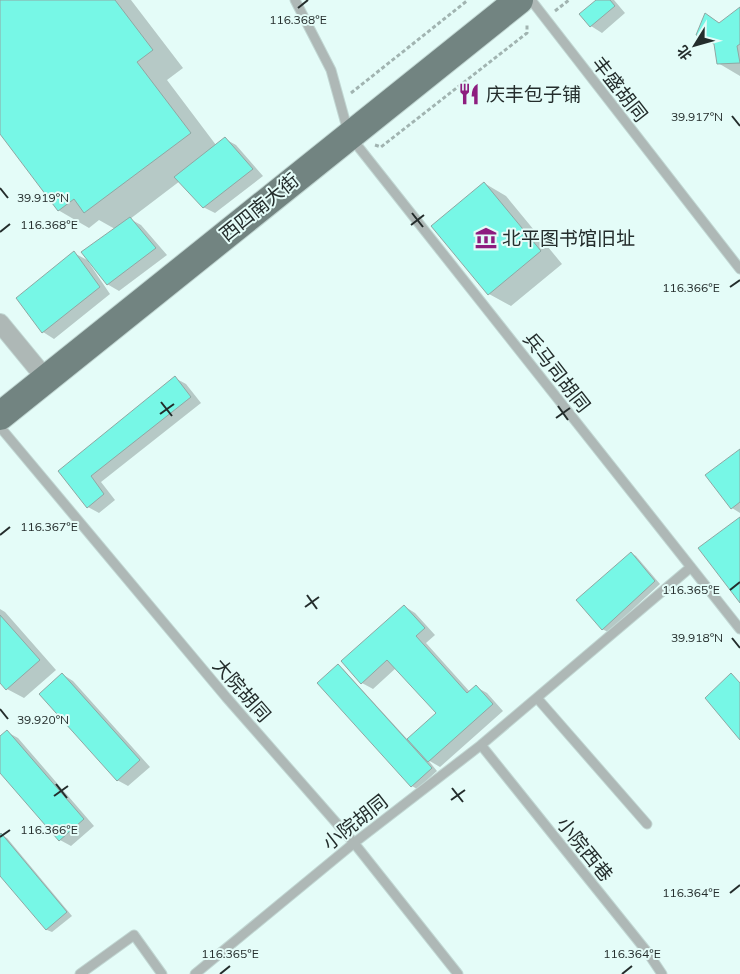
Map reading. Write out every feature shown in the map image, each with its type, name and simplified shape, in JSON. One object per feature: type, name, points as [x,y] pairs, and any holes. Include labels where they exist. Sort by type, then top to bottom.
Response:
[{"type":"main road","name":"西四南大街","points":[[0,416],[349,135],[523,8]]},
{"type":"street","points":[[0,323],[46,379]]},
{"type":"lane","points":[[295,0],[331,70],[349,135]]},
{"type":"lane","name":"丰盛胡同","points":[[531,0],[740,269]]},
{"type":"lane","name":"兵马司胡同","points":[[349,135],[740,629]]},
{"type":"lane","name":"大院胡同","points":[[0,427],[226,697],[354,843],[458,974]]},
{"type":"lane","name":"小院胡同","points":[[195,974],[354,843],[481,745],[691,567]]},
{"type":"lane","points":[[537,698],[646,824]]},
{"type":"lane","name":"小院西巷","points":[[481,745],[648,953],[662,974]]},
{"type":"lane","points":[[80,974],[134,935],[162,974]]},
{"type":"path","points":[[345,98],[468,0]]},
{"type":"path","points":[[349,135],[381,147],[527,33],[523,8]]},
{"type":"building","points":[[0,0],[115,0],[153,50],[137,62],[191,133],[84,213],[74,199],[58,211],[0,134]]},
{"type":"building","points":[[596,0],[610,0],[615,6],[590,27],[579,14]]},
{"type":"building","points":[[740,7],[740,44],[737,46],[740,63],[717,64],[714,44],[696,35],[705,13],[719,23]]},
{"type":"building","points":[[225,137],[253,169],[203,208],[174,177]]},
{"type":"building","name":"北平图书馆旧址","points":[[484,182],[541,251],[488,295],[431,226]]},
{"type":"building","points":[[130,217],[156,248],[107,285],[81,252]]},
{"type":"building","points":[[74,251],[100,287],[42,333],[16,298]]},
{"type":"building","points":[[175,376],[191,397],[91,476],[104,494],[87,508],[58,471]]},
{"type":"building","points":[[740,449],[740,502],[731,509],[705,475]]},
{"type":"building","points":[[740,517],[740,603],[698,548]]},
{"type":"building","points":[[631,552],[655,581],[602,630],[576,600]]},
{"type":"building","points":[[404,605],[425,628],[416,636],[467,693],[476,685],[493,704],[428,762],[407,739],[436,713],[387,660],[361,684],[341,661]]},
{"type":"building","points":[[0,615],[40,660],[6,690],[0,683]]},
{"type":"building","points":[[338,664],[432,768],[411,787],[317,683]]},
{"type":"building","points":[[62,673],[140,760],[117,781],[39,694]]},
{"type":"building","points":[[731,673],[740,683],[740,740],[705,698]]},
{"type":"building","points":[[7,730],[84,819],[59,841],[0,773],[0,736]]},
{"type":"building","points":[[1,833],[67,912],[46,930],[0,876]]},
{"type":"place","name":"庆丰包子铺","points":[[469,94]]},
{"type":"place","name":"北平图书馆旧址","points":[[486,238]]}]
